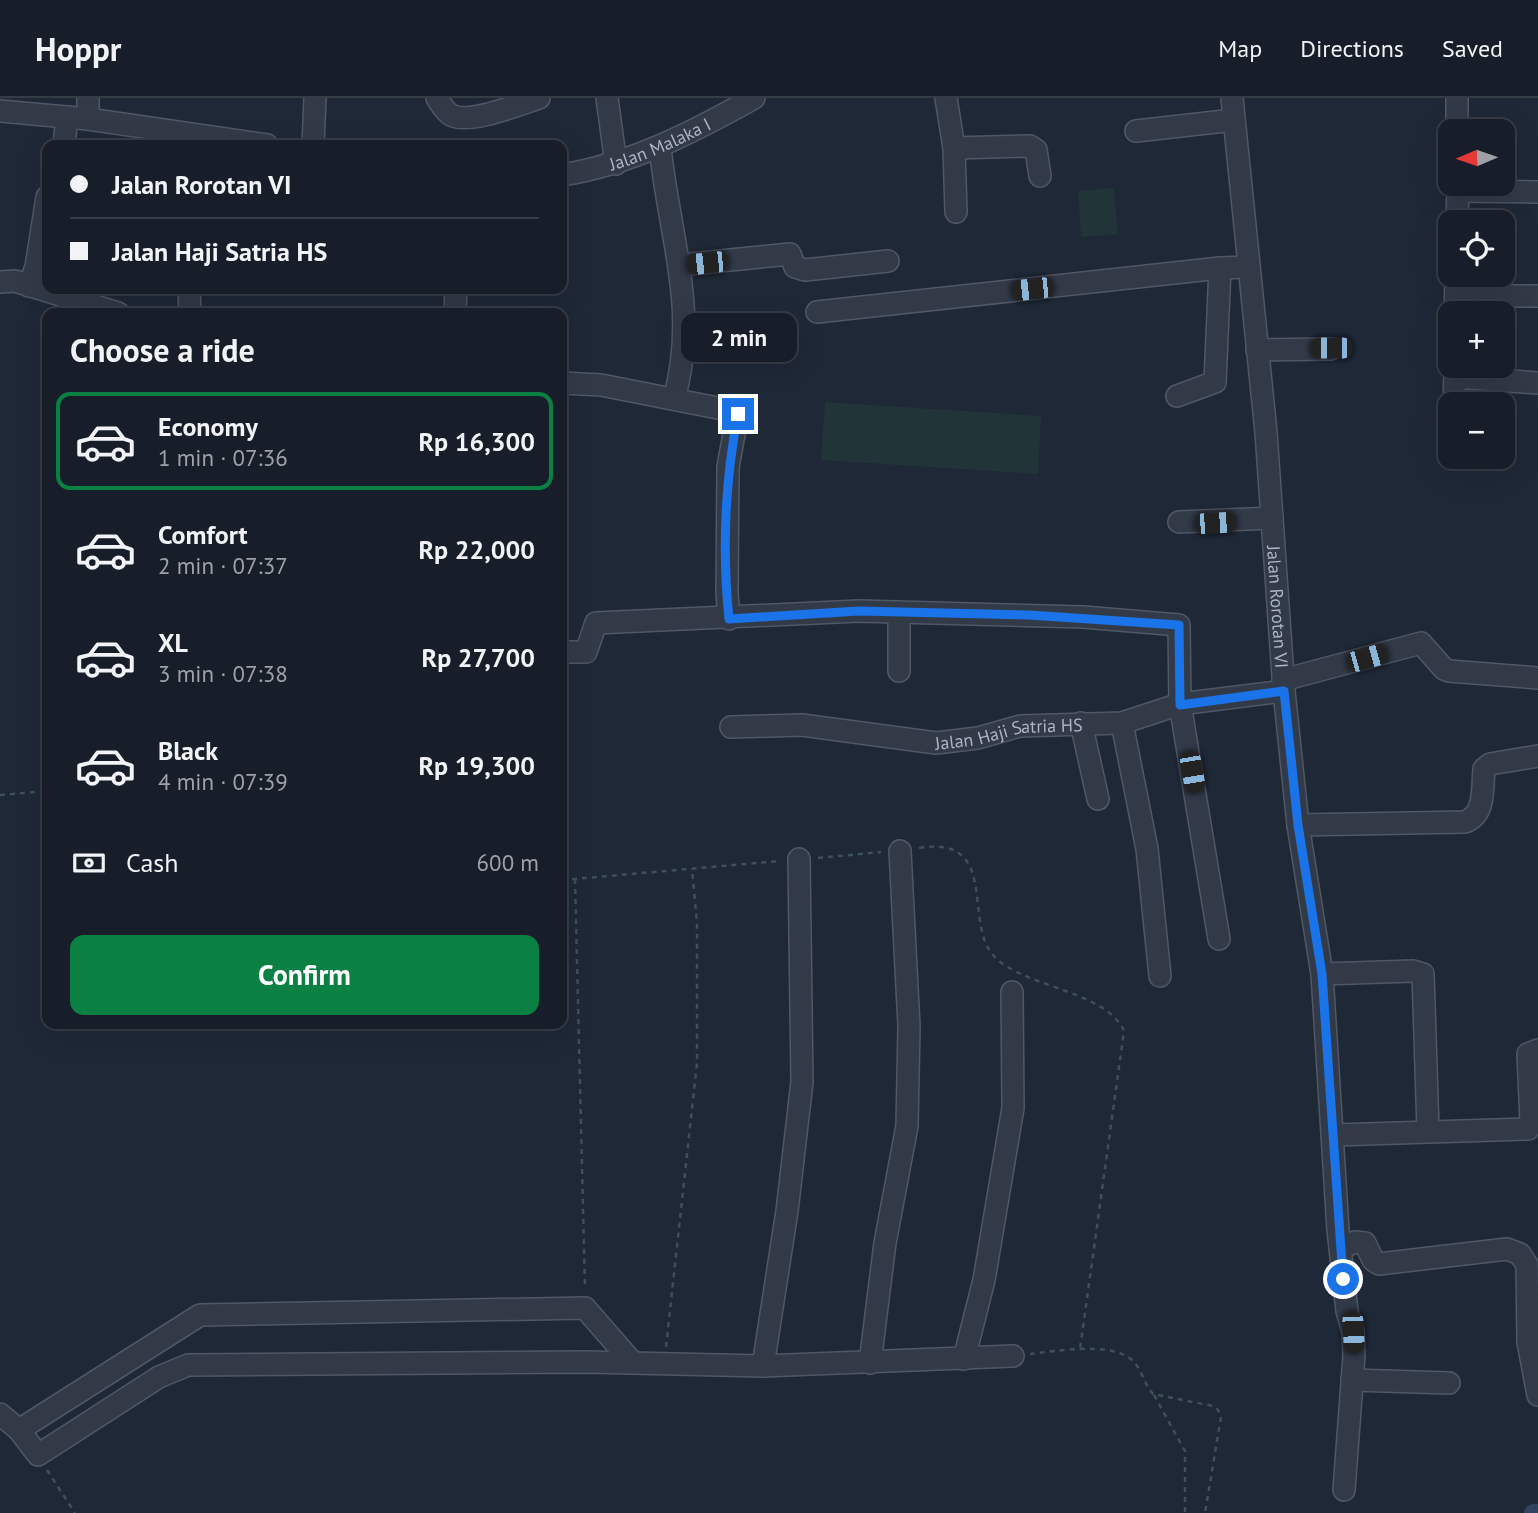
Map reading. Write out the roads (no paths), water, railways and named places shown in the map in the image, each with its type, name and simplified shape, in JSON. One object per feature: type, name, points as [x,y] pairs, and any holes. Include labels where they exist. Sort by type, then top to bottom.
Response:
[{"type":"street","points":[[313,140],[315,98]]},
{"type":"street","points":[[437,98],[448,114],[458,118],[495,112],[539,98]]},
{"type":"street","points":[[607,98],[616,164]]},
{"type":"street","name":"Jalan Malaka I","points":[[567,174],[616,164],[660,147],[754,98]]},
{"type":"street","points":[[946,98],[954,148],[956,212]]},
{"type":"street","name":"Jalan Rorotan VI","points":[[1233,98],[1272,518],[1284,685],[1298,825],[1322,974],[1340,1248],[1347,1311],[1353,1332],[1344,1490]]},
{"type":"street","points":[[1457,98],[1457,119]]},
{"type":"street","points":[[0,111],[67,117],[88,109],[213,140]]},
{"type":"street","points":[[65,140],[67,117]]},
{"type":"street","points":[[1136,131],[1234,120]]},
{"type":"street","points":[[954,148],[1030,146],[1036,150],[1040,176]]},
{"type":"street","points":[[660,147],[670,228],[680,265],[686,319],[682,371],[674,398]]},
{"type":"street","points":[[1516,191],[1538,192]]},
{"type":"street","points":[[29,286],[36,267],[42,229]]},
{"type":"street","points":[[680,265],[790,254],[795,267],[805,270],[888,261]]},
{"type":"street","points":[[817,312],[1248,267]]},
{"type":"street","points":[[1177,396],[1215,382],[1220,268]]},
{"type":"street","points":[[0,282],[15,281],[42,290]]},
{"type":"street","points":[[55,294],[102,308]]},
{"type":"street","points":[[1492,301],[1538,296]]},
{"type":"street","points":[[1257,349],[1331,348]]},
{"type":"street","points":[[1503,378],[1538,383]]},
{"type":"street","points":[[567,383],[601,385],[736,411],[738,414],[728,467],[726,593],[729,619]]},
{"type":"street","points":[[1179,522],[1272,518]]},
{"type":"street","points":[[899,612],[899,671]]},
{"type":"street","points":[[567,652],[586,652],[596,622],[899,612],[1069,617],[1179,625],[1180,705],[1219,939]]},
{"type":"street","name":"Jalan Haji Satria HS","points":[[731,727],[802,725],[936,743],[978,738],[1020,726],[1122,723],[1180,705],[1284,685],[1421,643],[1444,669],[1449,671],[1538,678]]},
{"type":"street","points":[[1081,723],[1097,799]]},
{"type":"street","points":[[1122,723],[1147,849],[1160,976]]},
{"type":"street","points":[[1298,825],[1465,822],[1475,818],[1480,811],[1484,769],[1499,761],[1538,756]]},
{"type":"street","points":[[870,1363],[885,1243],[907,1126],[909,1026],[900,851]]},
{"type":"street","points":[[763,1366],[787,1211],[802,1082],[799,859]]},
{"type":"street","points":[[1322,974],[1413,971],[1423,974],[1428,1130]]},
{"type":"street","points":[[964,1359],[984,1280],[1013,1108],[1012,992]]},
{"type":"street","points":[[1334,1135],[1528,1129],[1531,1122],[1528,1054],[1538,1050]]},
{"type":"street","points":[[1340,1248],[1355,1242],[1365,1243],[1373,1260],[1379,1265],[1507,1249],[1520,1254],[1527,1265],[1528,1342],[1538,1395]]},
{"type":"street","points":[[19,1430],[200,1315],[585,1308],[632,1362]]},
{"type":"street","points":[[170,1335],[188,1365]]},
{"type":"street","points":[[0,1414],[19,1430],[38,1455],[159,1377],[188,1365],[632,1362],[763,1366],[1013,1356]]},
{"type":"street","points":[[1352,1380],[1449,1382]]},
{"type":"waterway","points":[[1533,1513],[1538,1513]]}]
